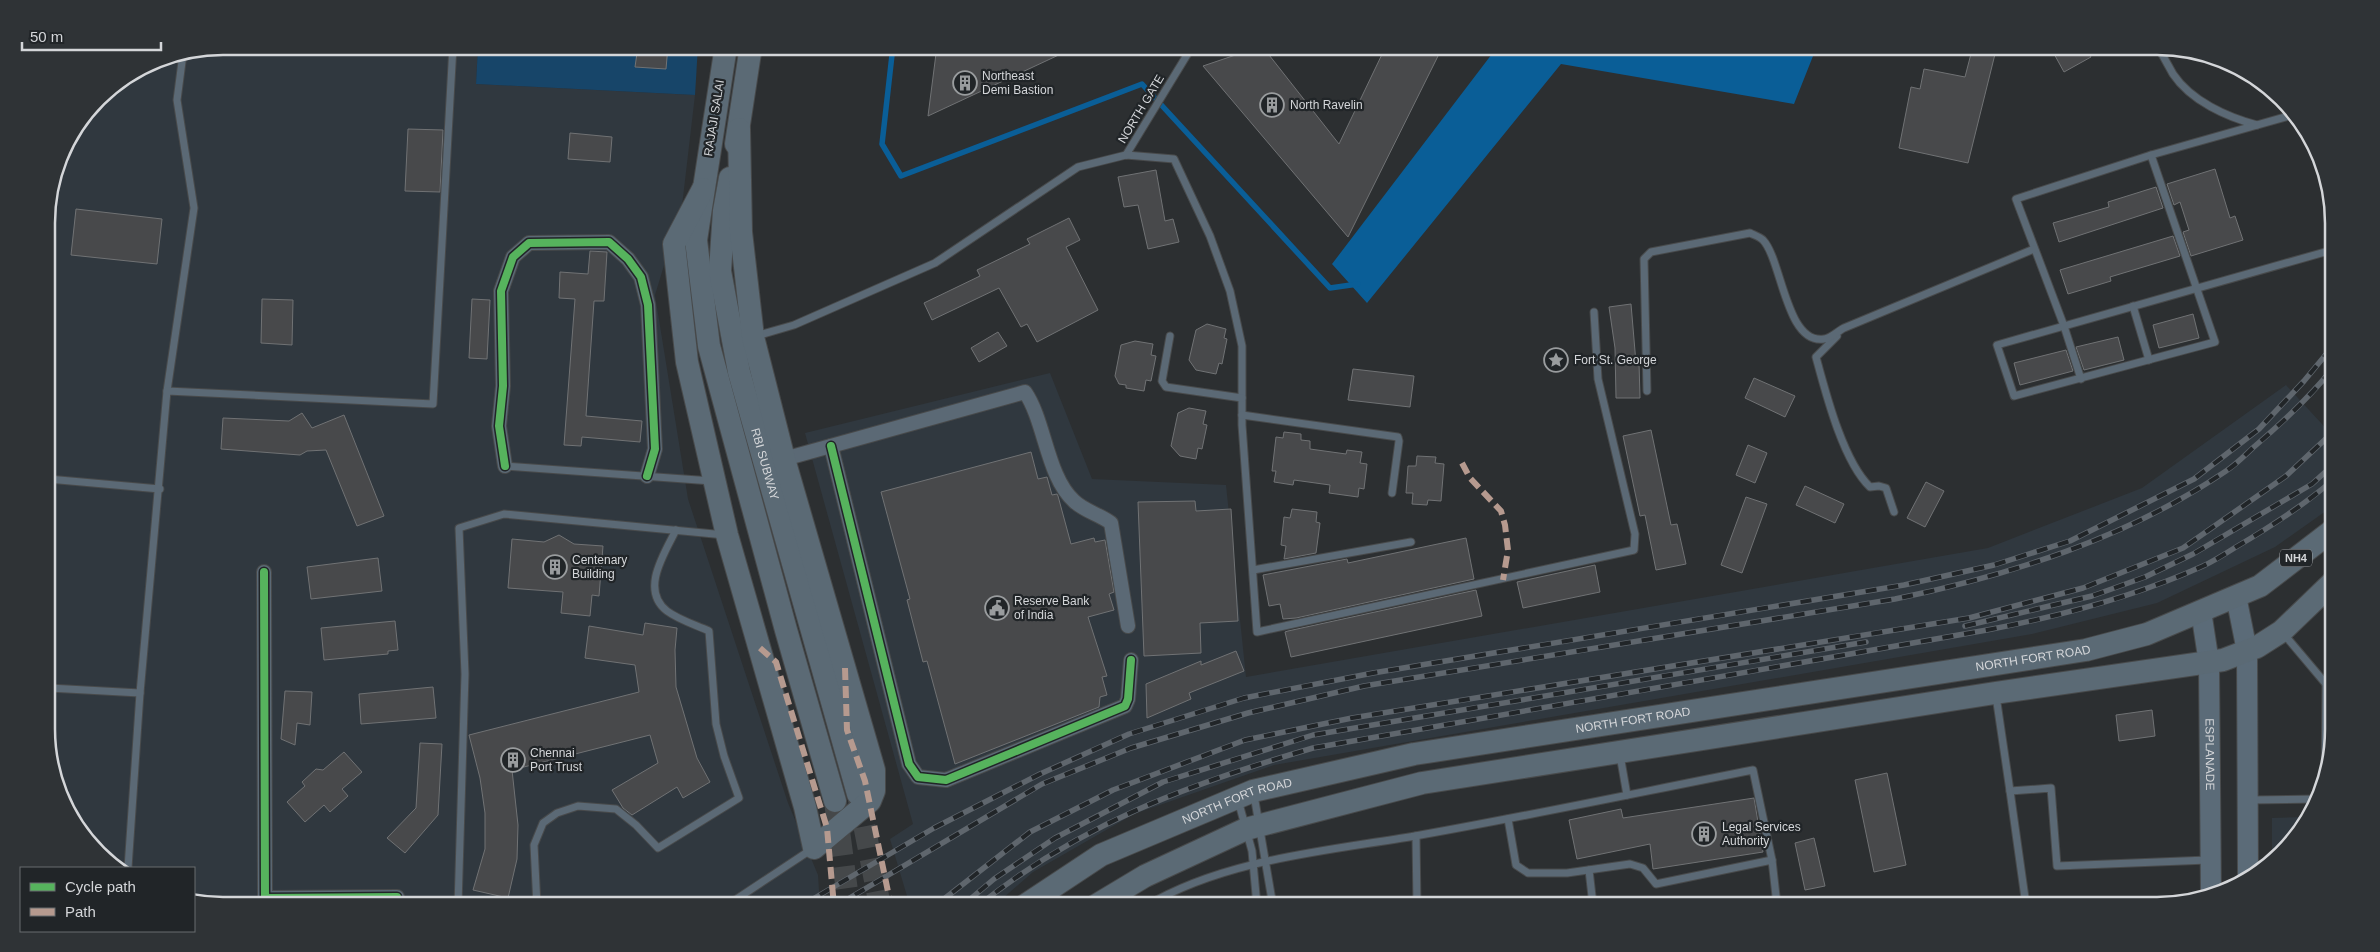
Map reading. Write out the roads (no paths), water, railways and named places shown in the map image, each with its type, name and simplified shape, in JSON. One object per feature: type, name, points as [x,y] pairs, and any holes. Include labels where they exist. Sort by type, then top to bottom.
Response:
[{"type":"main road","name":"RAJAJI SALAI","points":[[703,189],[725,55]]},
{"type":"main road","name":"RAJAJI SALAI","points":[[739,129],[750,55]]},
{"type":"main road","points":[[703,189],[674,244],[687,362],[727,536],[805,807],[814,848],[870,801],[876,781],[784,459],[753,337],[741,232],[739,129]]},
{"type":"main road","name":"RBI SUBWAY","points":[[739,129],[724,211],[720,271],[739,372],[858,794]]},
{"type":"main road","name":"RBI SUBWAY","points":[[703,189],[696,240],[709,346],[788,640],[835,801]]},
{"type":"main road","name":"NORTH FORT ROAD","points":[[1038,897],[1101,855],[1245,794],[1414,754],[2086,650],[2147,634],[2260,586],[2325,536]]},
{"type":"main road","points":[[1110,897],[1145,876],[1253,827],[1422,783],[1995,692],[2209,663],[2247,651],[2282,631],[2325,590]]},
{"type":"main road","points":[[2236,596],[2247,651],[2248,869]]},
{"type":"main road","name":"ESPLANADE","points":[[2201,611],[2209,663],[2210,888]]},
{"type":"street","points":[[505,466],[499,426],[503,386],[501,290],[513,257],[529,243],[610,242],[628,259],[641,277],[648,305],[655,449],[647,476]]},
{"type":"street","points":[[784,459],[1025,392],[1033,403],[1062,488],[1074,502],[1110,523],[1128,626]]},
{"type":"street","points":[[831,446],[909,764],[918,777],[946,780],[1125,706],[1128,699],[1131,660]]},
{"type":"street","points":[[264,572],[265,897]]},
{"type":"lane","points":[[168,391],[433,404],[452,55]]},
{"type":"lane","name":"NORTH GATE","points":[[1126,155],[1187,55]]},
{"type":"lane","points":[[2163,55],[2174,76],[2203,103],[2233,118],[2258,125]]},
{"type":"lane","points":[[128,867],[140,693],[168,391],[194,208],[177,100],[182,60]]},
{"type":"lane","points":[[2081,379],[2064,326],[2016,199],[2152,155],[2287,117]]},
{"type":"lane","points":[[753,337],[794,325],[935,263],[1078,167],[1126,155],[1174,159],[1194,198],[1230,291],[1242,346],[1242,415],[1257,632],[1634,550],[1635,534],[1598,380],[1594,312]]},
{"type":"lane","points":[[2152,155],[2198,287],[2215,342],[2014,396],[1997,345],[2198,287],[2325,252]]},
{"type":"lane","points":[[1647,391],[1644,259],[1651,252],[1750,233],[1762,239],[1770,249],[1792,314],[1802,332],[1814,338],[1824,340],[1844,328],[2034,249]]},
{"type":"lane","points":[[2133,306],[2149,360]]},
{"type":"lane","points":[[1844,328],[1816,357],[1830,407],[1848,454],[1863,480],[1870,487],[1879,486],[1886,488],[1894,512]]},
{"type":"lane","points":[[1170,336],[1162,381],[1166,387],[1242,398]]},
{"type":"lane","points":[[1242,415],[1398,437],[1392,493]]},
{"type":"lane","points":[[505,466],[715,481]]},
{"type":"lane","points":[[55,479],[160,489]]},
{"type":"lane","points":[[458,897],[465,674],[459,528],[504,514],[727,536]]},
{"type":"lane","points":[[537,897],[534,845],[543,823],[558,812],[578,806],[616,809],[636,825],[658,848],[739,798],[724,756],[716,724],[709,631],[666,610],[655,592],[655,574],[676,530]]},
{"type":"lane","points":[[1253,570],[1412,542]]},
{"type":"lane","points":[[2282,631],[2325,678]]},
{"type":"lane","points":[[55,688],[140,693]]},
{"type":"lane","points":[[1995,692],[2025,897]]},
{"type":"lane","points":[[1620,752],[1627,795]]},
{"type":"lane","points":[[1160,897],[1266,861],[1508,819],[1753,770],[1772,860],[1776,897]]},
{"type":"lane","points":[[2010,791],[2051,788],[2057,866],[2211,860]]},
{"type":"lane","points":[[1245,794],[1253,827],[1266,861],[1272,897]]},
{"type":"lane","points":[[1245,794],[1253,827],[1253,864],[1256,897]]},
{"type":"lane","points":[[2248,800],[2309,799]]},
{"type":"lane","points":[[1508,819],[1516,865],[1528,873],[1567,873],[1630,864],[1643,868],[1656,884],[1772,860]]},
{"type":"lane","points":[[1416,836],[1417,897]]},
{"type":"lane","points":[[740,897],[814,848]]},
{"type":"lane","points":[[1589,870],[1592,897]]},
{"type":"waterway","points":[[892,55],[882,144],[901,176],[1142,84],[1330,288],[1358,284]]},
{"type":"tunnel","points":[[858,794],[878,897]]},
{"type":"tunnel","points":[[835,801],[848,897]]},
{"type":"railway","points":[[816,897],[934,828],[1040,774],[1129,734],[1244,698],[1373,673],[1904,585],[1994,565],[2070,541],[2194,479],[2259,429],[2325,356]]},
{"type":"railway","points":[[851,897],[1042,784],[1131,748],[1248,713],[1364,686],[1895,599],[2025,566],[2108,535],[2188,495],[2238,462],[2296,409],[2325,377]]},
{"type":"railway","points":[[947,897],[1030,832],[1113,790],[1245,740],[1352,718],[1969,618],[2083,588],[2183,548],[2286,476],[2325,439]]},
{"type":"railway","points":[[1965,626],[2092,596],[2145,577],[2193,554],[2312,484],[2325,472]]},
{"type":"railway","points":[[990,897],[1017,877],[1096,829],[1179,792],[1267,762],[1313,748],[1987,630],[2070,612],[2151,587],[2207,564],[2286,516],[2325,487]]},
{"type":"railway","points":[[973,897],[994,879],[1055,838],[1163,782],[1313,735],[1866,642]]},
{"type":"place","name":"Northeast Demi Bastion","points":[[965,83]]},
{"type":"place","name":"North Ravelin","points":[[1272,105]]},
{"type":"place","name":"Fort St. George","points":[[1556,360]]},
{"type":"place","name":"Centenary Building","points":[[555,567]]},
{"type":"place","name":"Reserve Bank of India","points":[[997,608]]},
{"type":"place","name":"Chennai Port Trust","points":[[513,760]]},
{"type":"place","name":"Legal Services Authority","points":[[1704,834]]}]
